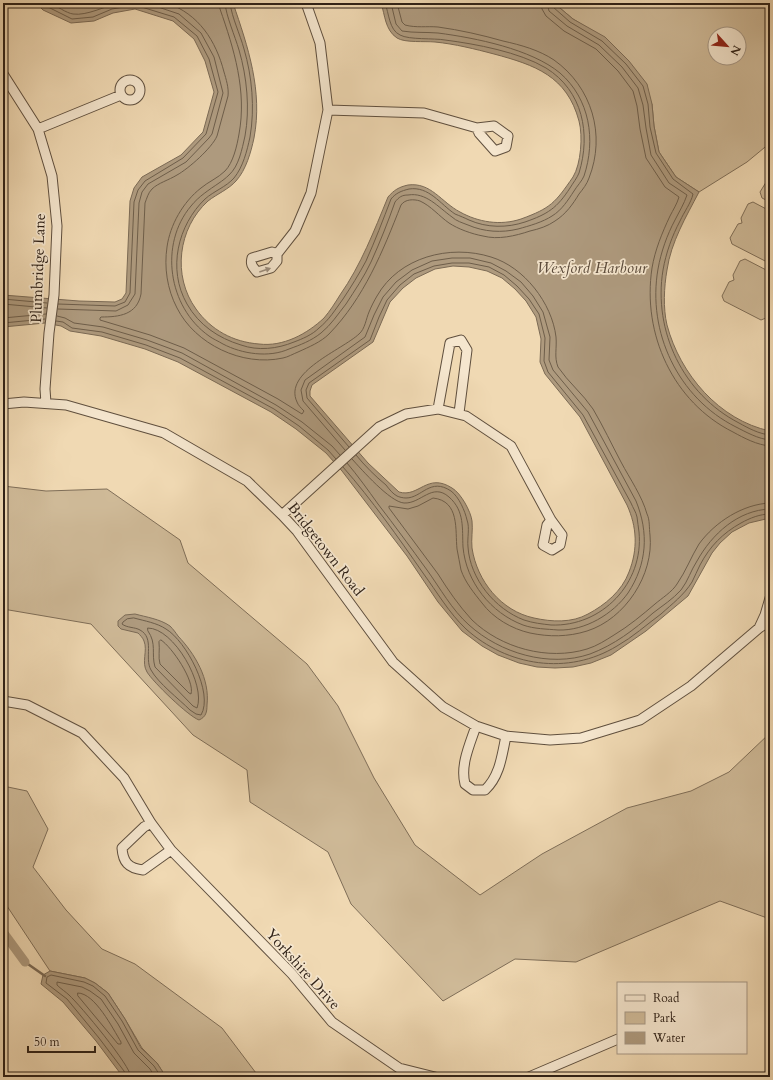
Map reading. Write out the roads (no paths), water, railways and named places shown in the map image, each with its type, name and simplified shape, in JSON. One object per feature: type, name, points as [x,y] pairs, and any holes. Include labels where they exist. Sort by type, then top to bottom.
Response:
[{"type":"street","points":[[277,254],[295,231],[311,193],[328,110],[320,43],[306,3]]},
{"type":"street","name":"Plumbridge Lane","points":[[3,74],[38,129],[52,176],[57,226],[54,295],[49,333],[45,389],[46,403]]},
{"type":"street","points":[[38,129],[121,95]]},
{"type":"street","points":[[328,110],[424,114],[478,128]]},
{"type":"street","points":[[438,409],[450,343],[461,340],[467,350],[459,414]]},
{"type":"street","name":"Bridgetown Road","points":[[3,404],[24,402],[66,405],[164,433],[247,480],[297,531],[393,662],[443,707],[476,726],[506,736],[550,740],[581,738],[640,720],[691,686],[758,628],[770,621]]},
{"type":"street","points":[[282,515],[379,427],[406,414],[438,409],[466,416],[511,446],[551,520]]},
{"type":"street","name":"Bridgetown Road","points":[[758,628],[765,615],[770,598]]},
{"type":"street","name":"Yorkshire Drive","points":[[3,701],[27,705],[82,733],[124,778],[151,823],[171,850],[292,974],[332,1022],[399,1068],[434,1077]]},
{"type":"street","points":[[476,726],[464,767],[463,777],[465,784],[473,790],[485,790],[495,779],[501,762],[506,736]]},
{"type":"street","points":[[151,823],[144,827],[122,848],[123,857],[129,866],[143,870],[171,850]]},
{"type":"street","points":[[529,1077],[617,1039]]},
{"type":"water","name":"Wexford Harbour","points":[[36,3],[233,3],[249,53],[255,86],[257,103],[254,138],[248,161],[240,177],[230,187],[208,201],[198,212],[190,225],[185,238],[181,267],[188,296],[196,309],[209,323],[223,334],[232,338],[259,344],[277,343],[294,338],[310,329],[324,318],[348,284],[367,248],[388,197],[397,189],[408,185],[423,187],[436,194],[453,208],[474,218],[489,222],[505,222],[521,219],[552,204],[562,193],[576,171],[579,158],[581,134],[579,121],[574,106],[558,83],[536,68],[509,58],[450,44],[401,40],[390,31],[381,3],[554,3],[573,19],[605,37],[629,61],[647,84],[652,104],[659,152],[676,177],[699,192],[680,230],[669,260],[664,298],[667,325],[681,361],[704,392],[718,406],[734,417],[751,425],[770,431],[770,518],[749,523],[732,532],[712,553],[688,596],[646,631],[611,655],[591,663],[573,667],[537,667],[519,663],[498,655],[482,646],[462,631],[438,602],[407,556],[342,471],[326,453],[296,429],[271,412],[178,362],[145,349],[101,336],[70,331],[61,326],[45,323],[3,327],[3,295],[79,301],[115,302],[122,299],[126,293],[130,201],[134,188],[142,177],[181,155],[203,132],[214,92],[205,61],[194,39],[173,21],[135,9],[113,13],[94,21],[71,23],[43,10]],"holes":[[[453,266],[469,267],[487,271],[502,278],[526,301],[536,317],[541,339],[540,362],[545,374],[580,417],[627,505],[633,522],[635,538],[634,555],[626,579],[607,602],[582,617],[562,621],[534,618],[511,609],[501,601],[492,593],[479,572],[472,548],[471,517],[468,508],[459,494],[452,488],[436,483],[412,492],[399,492],[368,463],[310,396],[312,385],[373,342],[390,302],[403,288],[416,278],[435,269]]]},
{"type":"water","points":[[135,614],[157,620],[170,626],[190,651],[204,676],[206,686],[207,708],[205,716],[201,719],[199,720],[179,706],[147,672],[145,668],[145,645],[143,639],[138,633],[121,629],[118,626],[118,621],[125,615]]},
{"type":"water","points":[[50,971],[85,978],[95,983],[108,993],[125,1019],[141,1048],[157,1063],[166,1077],[123,1077],[96,1041],[63,1002],[41,984],[43,975]]},
{"type":"waterway","points":[[3,932],[25,962]]},
{"type":"waterway","points":[[25,962],[45,976]]}]
